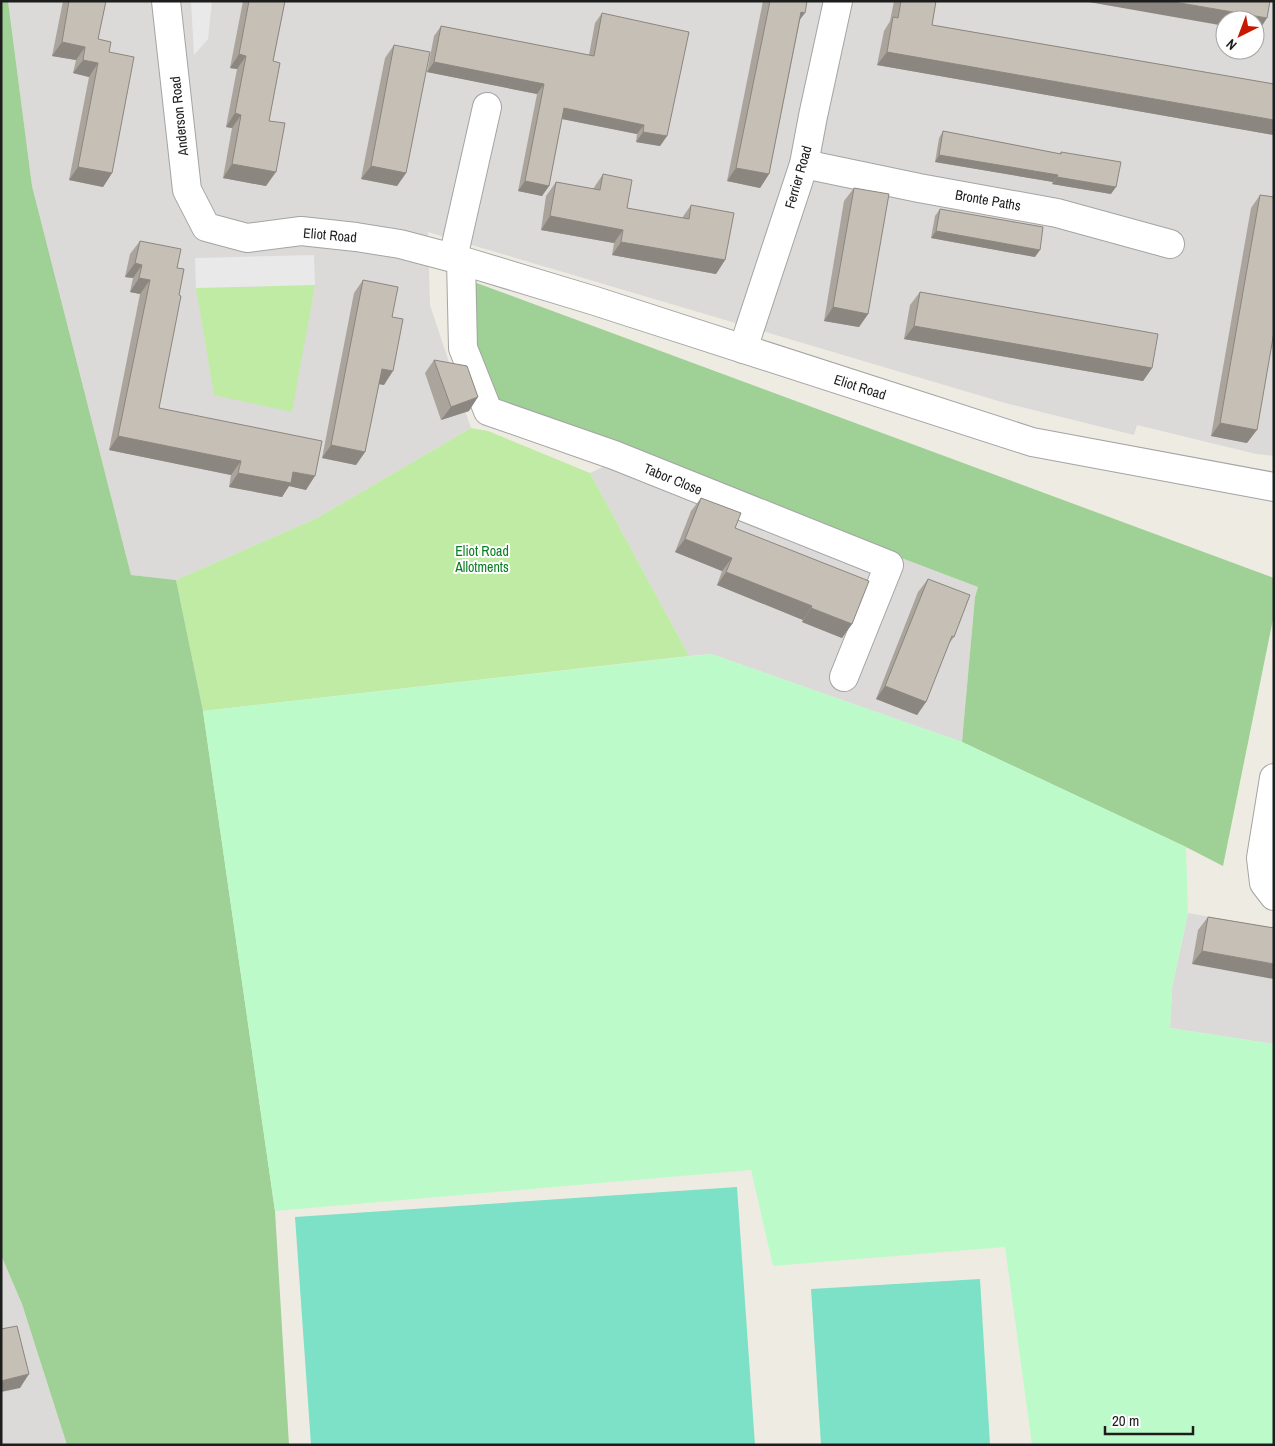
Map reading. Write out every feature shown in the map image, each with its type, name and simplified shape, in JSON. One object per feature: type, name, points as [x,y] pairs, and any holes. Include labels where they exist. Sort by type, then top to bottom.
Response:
[{"type":"street","name":"Anderson Road","points":[[166,1],[187,190],[206,227]]},
{"type":"street","name":"Ferrier Road","points":[[743,349],[804,164],[838,1]]},
{"type":"street","points":[[457,259],[487,107]]},
{"type":"street","name":"Bronte Paths","points":[[804,164],[919,188],[1057,213],[1170,244]]},
{"type":"street","name":"Eliot Road","points":[[206,227],[247,238],[301,231],[400,244],[457,259],[592,300],[1032,442],[1274,487]]},
{"type":"street","name":"Tabor Close","points":[[457,259],[463,348],[488,411],[614,455],[889,565],[844,677]]},
{"type":"street","points":[[1274,778],[1261,858],[1264,883],[1274,896]]},
{"type":"shaded area","points":[[8,1],[1274,1],[1274,456],[1256,454],[1137,425],[1134,435],[1005,403],[428,232],[430,305],[471,428],[317,518],[176,580],[131,575],[32,186]]},
{"type":"shaded area","points":[[191,1],[212,1],[208,39],[194,55]]},
{"type":"shaded area","points":[[314,255],[315,285],[196,288],[195,258]]},
{"type":"shaded area","points":[[622,458],[637,458],[978,587],[975,597],[962,742],[711,654],[689,656],[590,473]]},
{"type":"shaded area","points":[[1188,913],[1274,928],[1274,1044],[1170,1028],[1172,988]]},
{"type":"shaded area","points":[[1,1255],[22,1304],[67,1445],[1,1445]]},
{"type":"green space","points":[[1,1],[8,1],[32,186],[131,575],[176,580],[203,711],[275,1211],[289,1445],[67,1445],[22,1304],[1,1255]]},
{"type":"green space","points":[[474,282],[1274,578],[1274,614],[1223,866],[962,742],[975,597],[978,587],[637,458],[497,399],[475,348]]},
{"type":"green space","points":[[315,285],[292,412],[214,395],[196,288]]},
{"type":"green space","name":"Eliot Road Allotments","points":[[471,428],[488,431],[590,473],[689,656],[203,711],[176,580],[317,518]]},
{"type":"green space","points":[[711,654],[962,742],[1186,847],[1188,913],[1172,988],[1170,1028],[1274,1044],[1274,1445],[1032,1445],[1005,1247],[773,1266],[751,1170],[275,1211],[203,711]]},
{"type":"green space","points":[[737,1187],[755,1445],[311,1445],[295,1217]]},
{"type":"green space","points":[[980,1279],[990,1445],[821,1445],[811,1289]]},
{"type":"building","points":[[69,1],[106,1],[98,39],[111,42],[109,52],[134,57],[112,173],[78,167],[98,63],[83,60],[85,47],[62,42]]},
{"type":"building","points":[[249,1],[285,1],[273,61],[280,63],[269,121],[285,123],[276,172],[232,164],[241,115],[235,113],[246,56],[239,54]]},
{"type":"building","points":[[770,1],[807,1],[805,13],[801,12],[769,174],[736,168]]},
{"type":"building","points":[[901,1],[936,1],[932,25],[1274,84],[1274,120],[887,52],[893,17],[898,18]]},
{"type":"building","points":[[1169,1],[1270,1],[1267,18],[1265,18],[1265,10],[1221,10]]},
{"type":"building","points":[[602,13],[689,32],[667,136],[643,132],[644,125],[564,108],[549,186],[525,181],[544,84],[434,62],[441,26],[594,56]]},
{"type":"building","points":[[394,45],[430,52],[406,173],[371,166]]},
{"type":"building","points":[[943,131],[1061,154],[1061,152],[1121,162],[1116,187],[939,155]]},
{"type":"building","points":[[603,174],[632,180],[627,208],[689,219],[691,205],[734,213],[725,260],[621,242],[623,230],[550,216],[556,182],[600,190]]},
{"type":"building","points":[[854,188],[889,194],[868,314],[833,307]]},
{"type":"building","points":[[1260,195],[1274,197],[1274,332],[1257,430],[1220,423]]},
{"type":"building","points":[[940,209],[1043,227],[1040,250],[936,231]]},
{"type":"building","points":[[140,241],[181,249],[177,268],[184,269],[179,295],[181,296],[159,408],[322,441],[315,476],[293,472],[291,483],[238,473],[241,461],[118,436],[150,280],[139,278],[142,265],[135,263]]},
{"type":"building","points":[[363,280],[398,287],[392,317],[403,319],[393,371],[382,369],[365,452],[331,445]]},
{"type":"building","points":[[920,292],[1158,334],[1152,368],[914,326]]},
{"type":"building","points":[[434,360],[467,366],[478,397],[451,407]]},
{"type":"building","points":[[701,498],[741,513],[735,528],[869,581],[852,624],[726,572],[732,558],[685,539]]},
{"type":"building","points":[[928,579],[970,595],[926,702],[885,686]]},
{"type":"building","points":[[1208,917],[1274,928],[1274,964],[1202,951]]},
{"type":"building","points":[[17,1326],[29,1374],[1,1381],[1,1329]]}]
